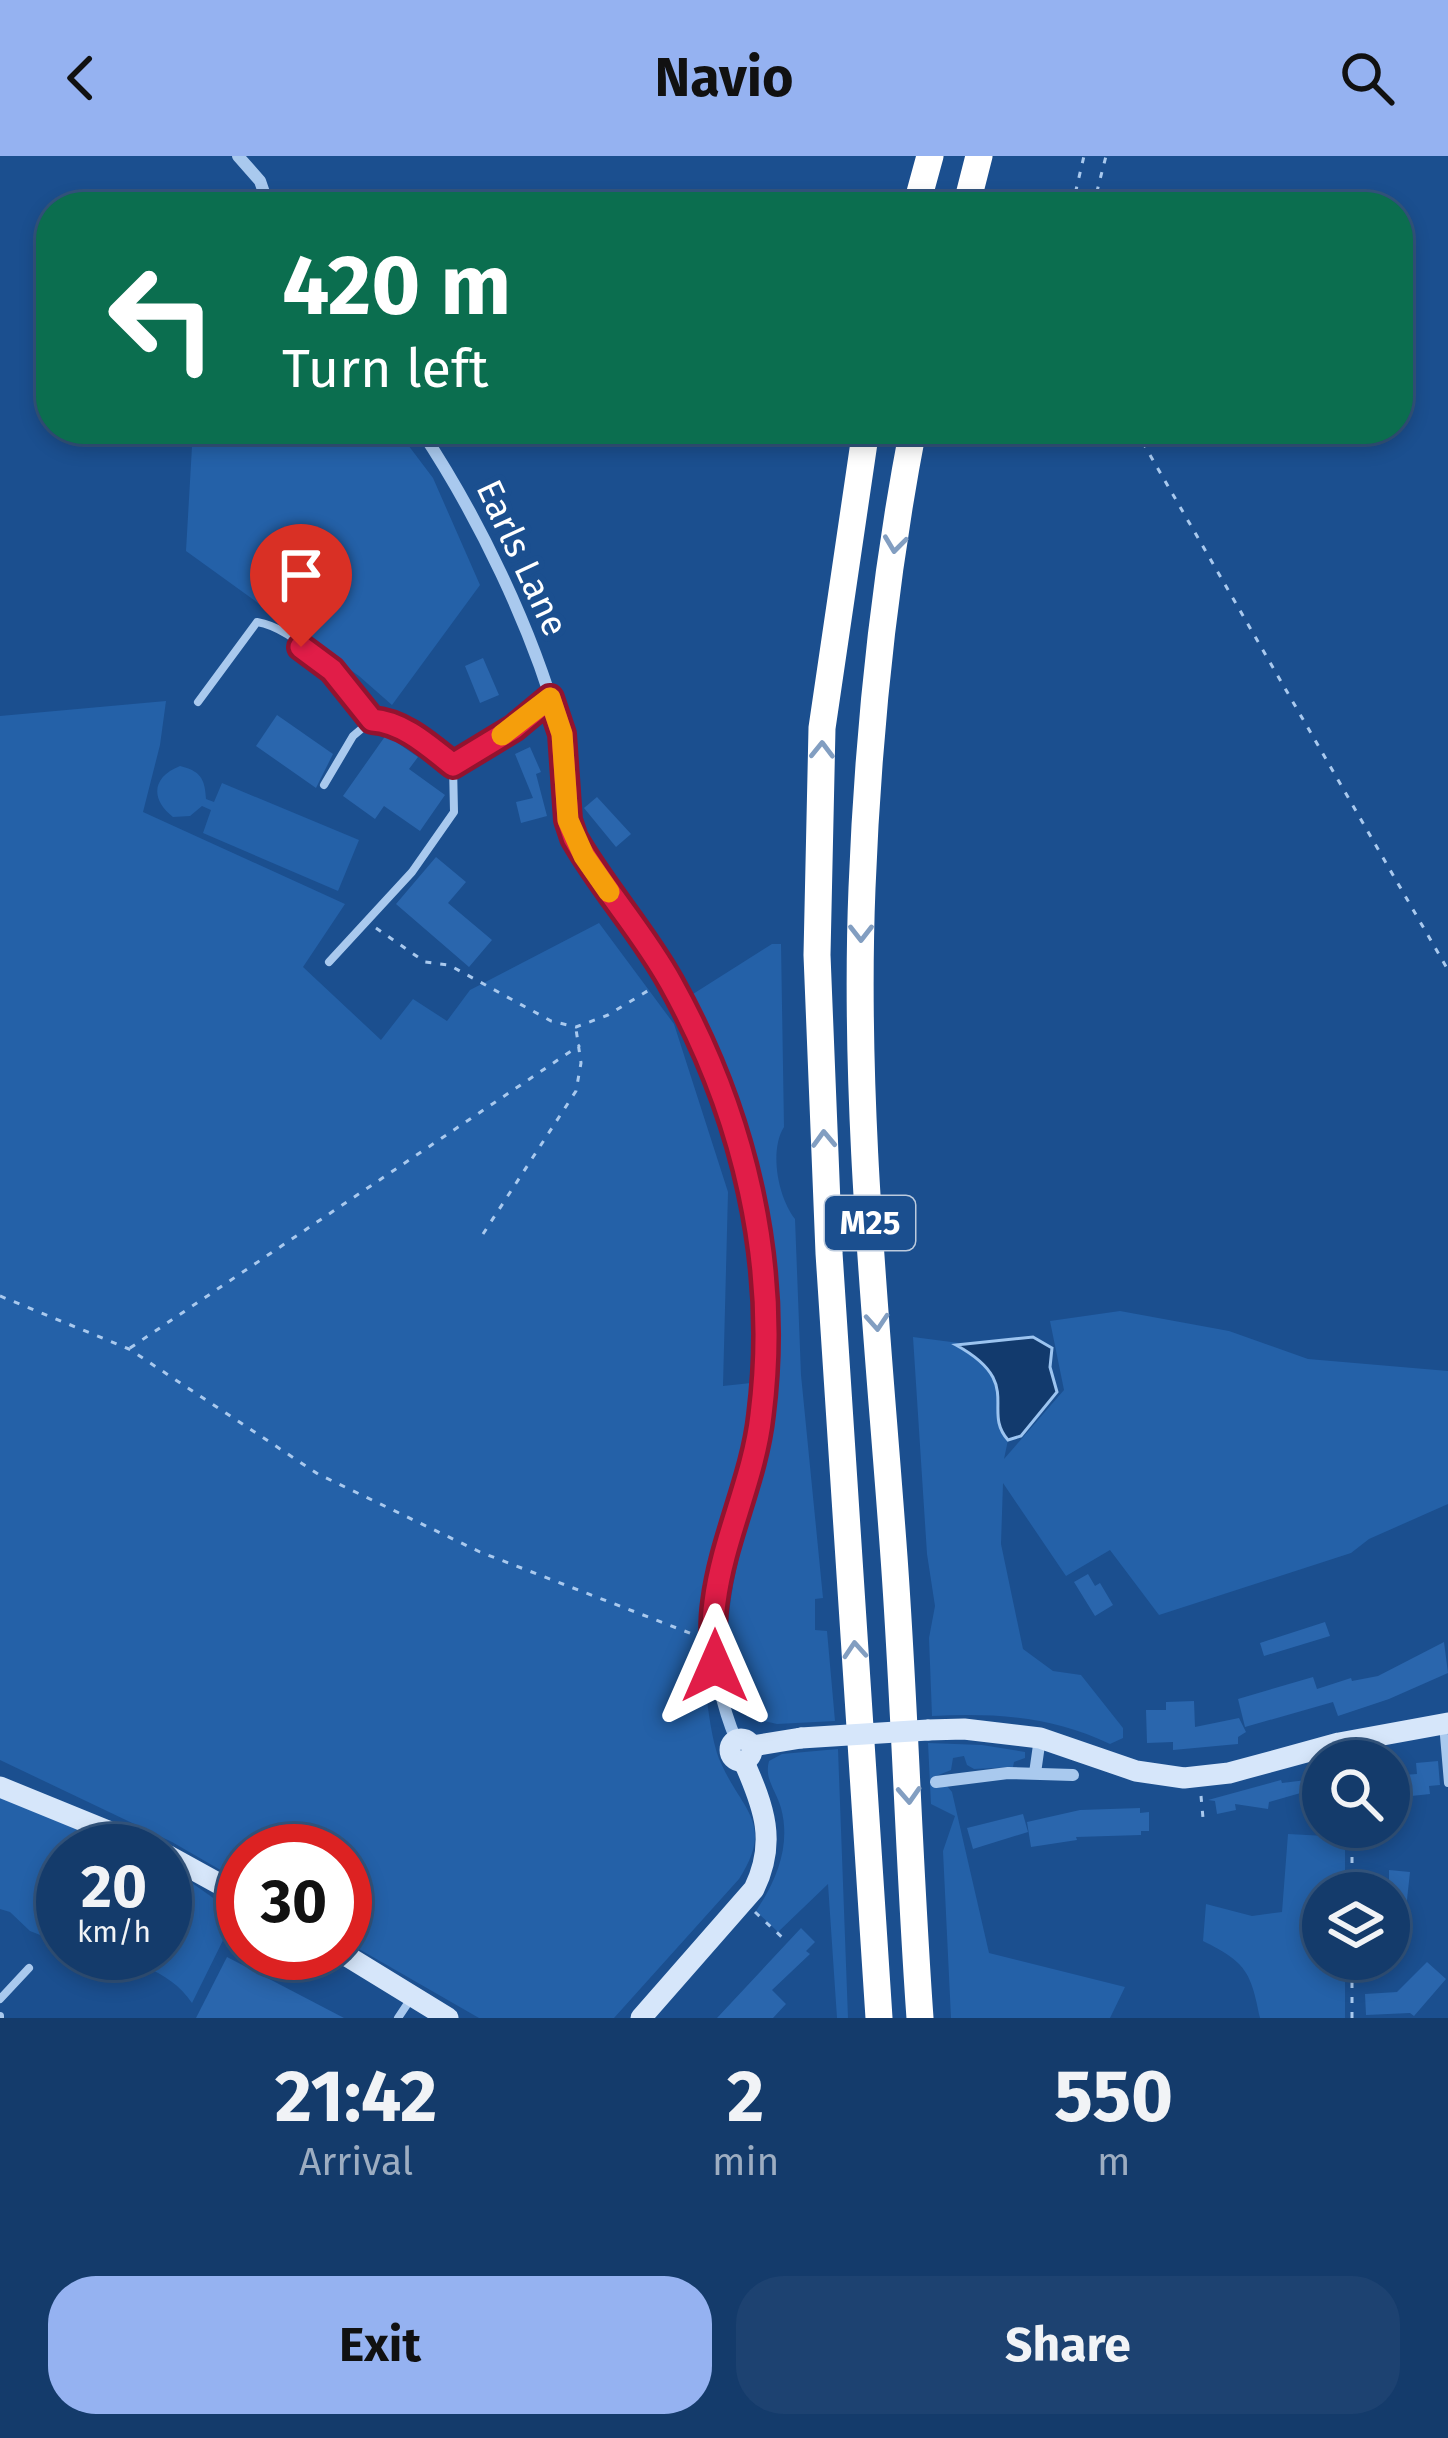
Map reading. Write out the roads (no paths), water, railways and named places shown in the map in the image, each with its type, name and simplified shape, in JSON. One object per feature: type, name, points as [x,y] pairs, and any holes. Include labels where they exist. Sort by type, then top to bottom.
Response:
[{"type":"highway","points":[[920,192],[930,156]]},
{"type":"highway","points":[[969,192],[979,156]]},
{"type":"highway","name":"M25","points":[[864,444],[822,728],[817,955],[829,1252],[879,2018]]},
{"type":"highway","name":"M25","points":[[911,444],[871,726],[861,890],[861,1025],[920,2018]]},
{"type":"street","points":[[238,156],[264,192]]},
{"type":"street","name":"Earls Lane","points":[[430,444],[448,470],[511,599],[550,698],[562,734],[568,820],[574,838],[669,979],[710,1058],[730,1108],[748,1176],[762,1257],[766,1350],[761,1417],[715,1601],[713,1642],[720,1694],[744,1749]]},
{"type":"street","points":[[641,2018],[743,1901],[764,1869],[769,1832],[744,1749],[801,1738],[964,1729],[1040,1738],[1136,1771],[1199,1777],[1446,1723]]},
{"type":"street","points":[[1035,1773],[1040,1738]]},
{"type":"street","points":[[936,1782],[978,1775],[1073,1775]]},
{"type":"street","points":[[0,1786],[91,1824]]},
{"type":"street","points":[[372,1970],[448,2018]]},
{"type":"lane","points":[[198,702],[257,622],[270,624],[332,670],[372,720]]},
{"type":"lane","points":[[453,765],[514,728],[550,698]]},
{"type":"lane","points":[[324,784],[353,736],[372,720],[422,740],[453,765],[454,812],[412,872],[329,962]]},
{"type":"lane","points":[[1446,1723],[1448,1783]]},
{"type":"lane","points":[[0,1999],[29,1968]]},
{"type":"lane","points":[[398,2018],[414,1994]]}]
